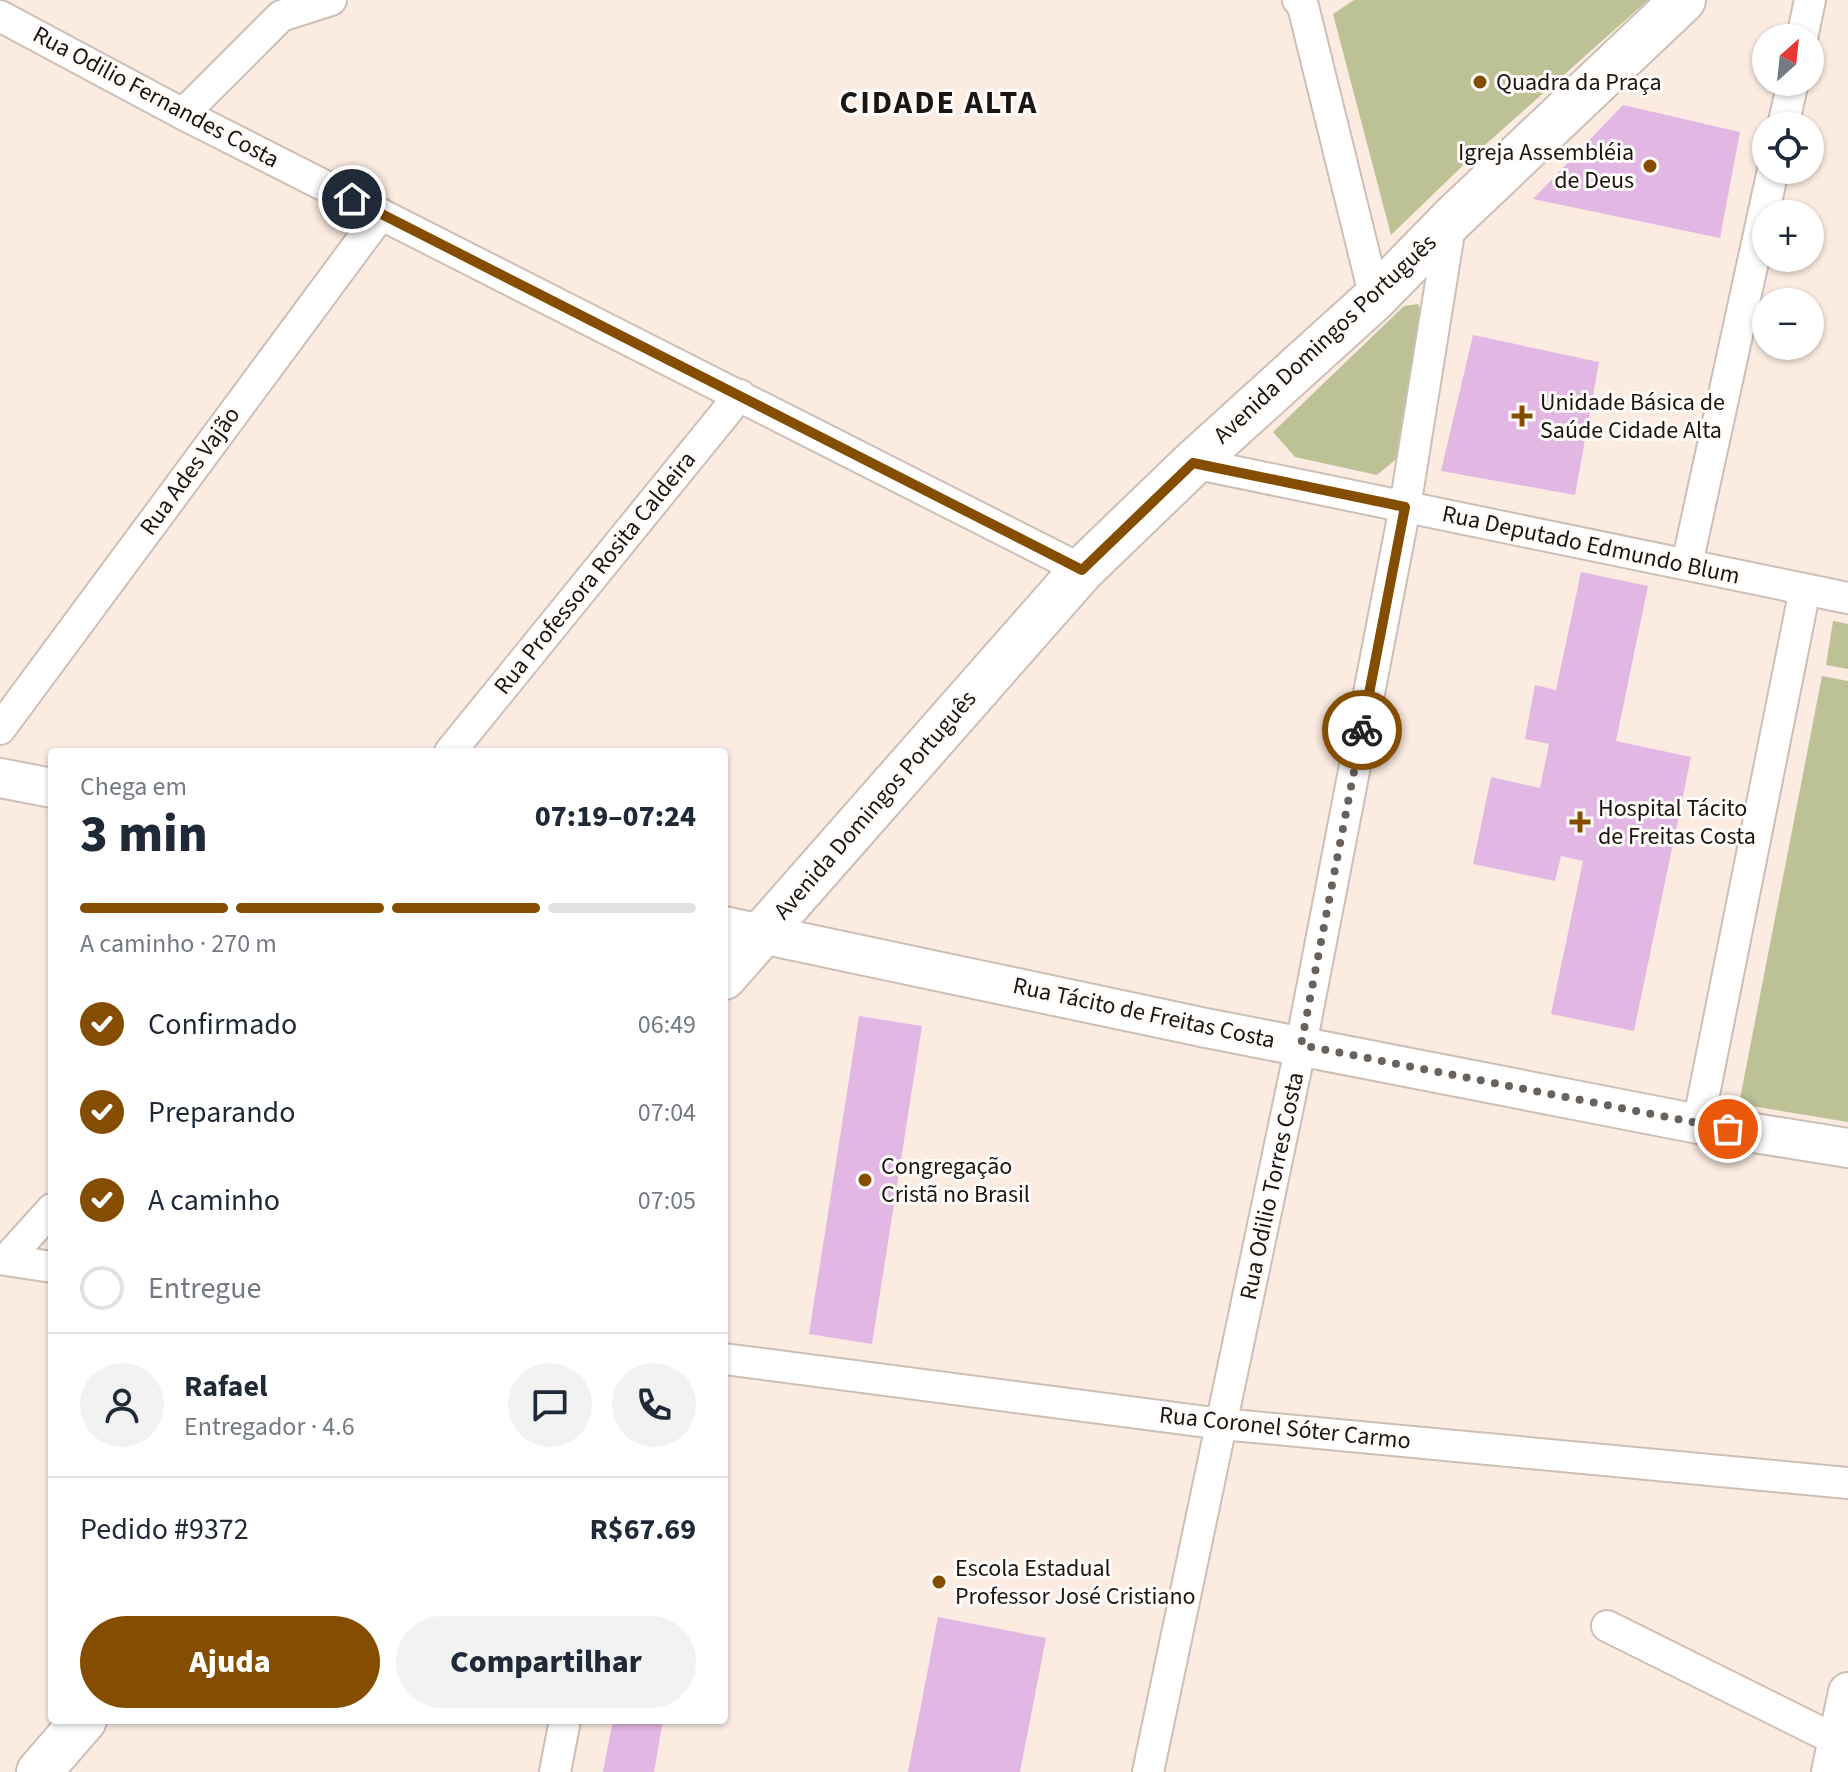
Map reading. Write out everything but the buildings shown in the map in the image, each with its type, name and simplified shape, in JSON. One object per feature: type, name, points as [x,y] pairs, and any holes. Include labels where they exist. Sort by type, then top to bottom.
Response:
[{"type":"main road","name":"Avenida Domingos Português","points":[[728,967],[743,930],[1082,570],[1193,463],[1375,298],[1451,220],[1683,0]]},
{"type":"main road","points":[[39,1772],[81,1724]]},
{"type":"street","points":[[183,114],[279,8],[331,0]]},
{"type":"street","points":[[1805,24],[1810,0]]},
{"type":"street","points":[[1305,2],[1375,298]]},
{"type":"street","name":"Rua Odilio Fernandes Costa","points":[[0,16],[183,114],[1082,570]]},
{"type":"street","points":[[1687,564],[1770,184]]},
{"type":"street","name":"Rua Ades Vajão","points":[[0,729],[381,214]]},
{"type":"street","name":"Rua Odilio Torres Costa","points":[[1148,1772],[1301,1045],[1405,507],[1451,220]]},
{"type":"street","name":"Rua Professora Rosita Caldeira","points":[[453,748],[740,395]]},
{"type":"street","name":"Rua Deputado Edmundo Blum","points":[[1193,463],[1848,598]]},
{"type":"street","points":[[1698,1124],[1805,589]]},
{"type":"street","points":[[0,778],[48,787]]},
{"type":"street","name":"Rua Tácito de Freitas Costa","points":[[743,930],[1698,1124],[1848,1148]]},
{"type":"street","points":[[3,1260],[48,1213]]},
{"type":"street","points":[[3,1260],[48,1266]]},
{"type":"street","name":"Rua Coronel Sóter Carmo","points":[[728,1360],[1222,1424],[1848,1483]]},
{"type":"street","points":[[1607,1626],[1835,1756],[1848,1692]]},
{"type":"street","points":[[555,1772],[564,1724]]},
{"type":"green space","points":[[1354,0],[1648,0],[1477,152],[1391,235],[1333,14]]},
{"type":"green space","points":[[1418,304],[1426,319],[1400,456],[1377,475],[1295,457],[1273,432],[1404,306]]},
{"type":"green space","points":[[1833,621],[1848,624],[1848,669],[1826,665]]},
{"type":"green space","points":[[1822,676],[1848,681],[1848,1122],[1739,1104]]},
{"type":"way so far","points":[[1362,730],[1301,1045],[1728,1129]]},
{"type":"place","name":"Quadra da Praça","points":[[1480,82]]},
{"type":"place","name":"Igreja Assembléia de Deus","points":[[1650,166]]},
{"type":"place","name":"Unidade Básica de Saúde Cidade Alta","points":[[1522,416]]},
{"type":"place","name":"Hospital Tácito de Freitas Costa","points":[[1580,822]]},
{"type":"place","name":"Congregação Cristã no Brasil","points":[[865,1180]]},
{"type":"place","name":"Escola Estadual Professor José Cristiano","points":[[939,1582]]},
{"type":"district","name":"CIDADE ALTA","points":[[939,103]]},
{"type":"route","points":[[352,199],[1082,570],[1193,463],[1405,507],[1362,730]]}]
